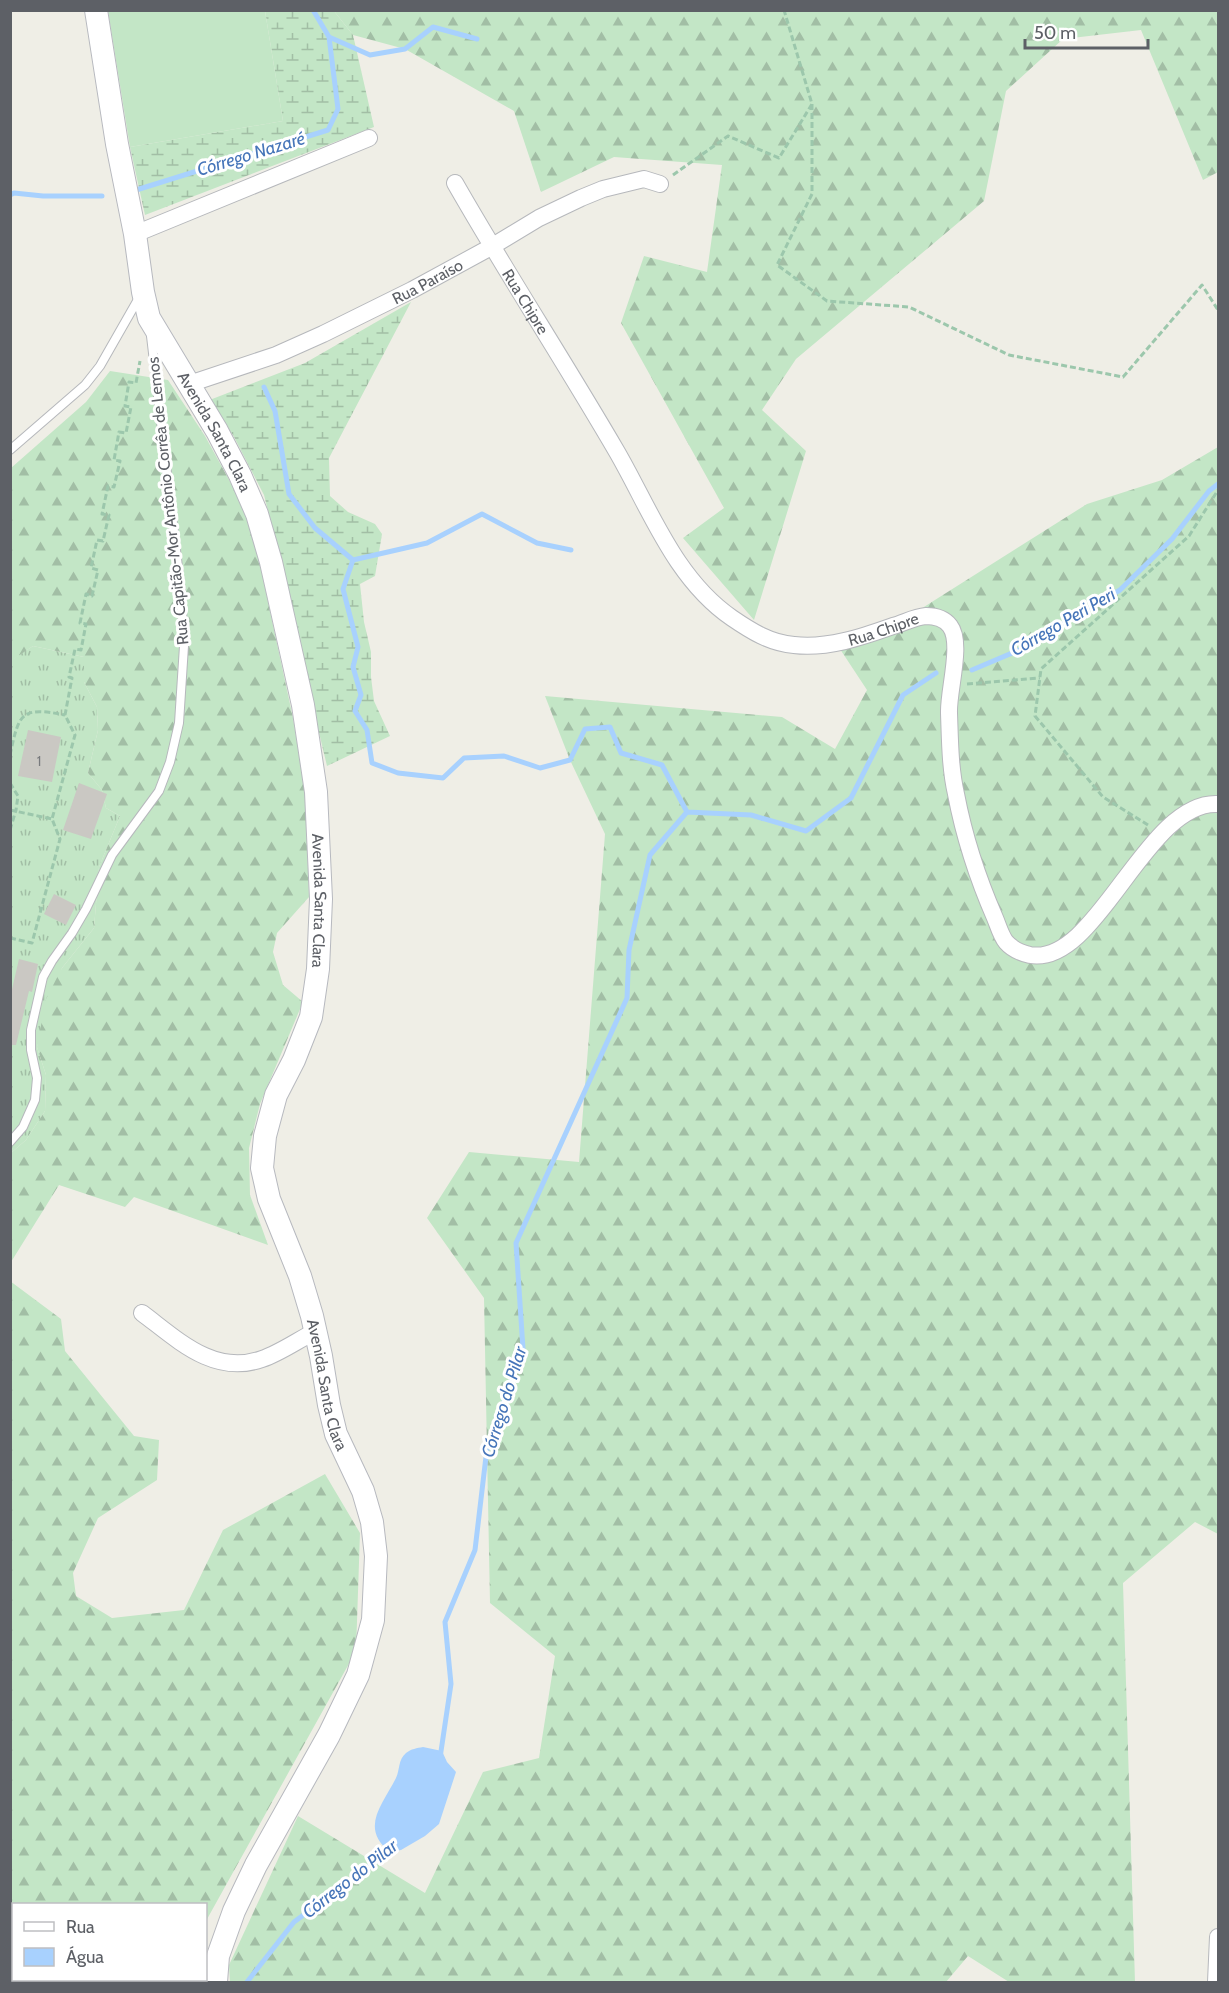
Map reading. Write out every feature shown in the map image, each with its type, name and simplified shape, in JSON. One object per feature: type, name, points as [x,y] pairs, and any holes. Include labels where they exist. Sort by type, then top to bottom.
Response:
[{"type":"street","name":"Avenida Santa Clara","points":[[96,10],[117,144],[149,318],[240,475],[257,514],[271,562],[303,705],[316,792],[321,899],[316,992],[311,1017],[294,1060],[276,1095],[265,1136],[262,1168],[269,1199],[300,1276],[316,1331],[336,1434],[363,1491],[372,1522],[376,1556],[373,1620],[358,1675],[329,1735],[256,1865],[234,1911],[218,1956],[216,1983]]},
{"type":"street","points":[[135,234],[369,138]]},
{"type":"street","name":"Rua Paraíso","points":[[189,384],[276,355],[323,334],[387,303],[491,247],[538,218],[603,189],[644,179],[660,184]]},
{"type":"street","name":"Rua Chipre","points":[[455,183],[491,247],[618,453],[664,540],[685,570],[728,616],[773,641],[796,646],[824,645],[863,636],[918,617],[930,616],[942,619],[949,624],[953,632],[955,658],[949,708],[955,793],[968,841],[990,905],[1005,941],[1018,952],[1040,956],[1055,952],[1064,946],[1104,908],[1129,873],[1174,821],[1192,809],[1211,803],[1218,804]]},
{"type":"street","points":[[142,1313],[193,1352],[215,1362],[223,1363],[240,1364],[262,1359],[316,1331]]},
{"type":"street","points":[[1216,1983],[1218,1937]]},
{"type":"lane","points":[[10,450],[85,385],[100,366],[143,292]]},
{"type":"lane","name":"Rua Capitão-Mor Antônio Corrêa de Lemos","points":[[10,1142],[23,1127],[35,1100],[37,1078],[31,1050],[31,1030],[43,977],[86,909],[112,855],[159,791],[170,762],[179,723],[184,646],[181,593],[149,318]]},
{"type":"path","points":[[784,10],[812,104],[812,194],[777,265],[827,301],[909,307],[1010,355],[1123,377],[1202,285],[1218,310]]},
{"type":"path","points":[[660,184],[728,136],[778,158],[812,104]]},
{"type":"path","points":[[10,938],[32,943],[60,839],[51,819],[75,735],[65,715],[72,678],[69,677],[75,649],[81,650],[87,624],[80,622],[86,594],[92,596],[98,570],[91,568],[97,540],[103,541],[109,515],[102,514],[108,486],[114,487],[120,461],[114,460],[119,432],[126,433],[131,407],[125,406],[129,382],[136,383],[141,359]]},
{"type":"path","points":[[1163,834],[1103,797],[1035,716],[1041,669],[1189,536],[1218,490]]},
{"type":"path","points":[[951,686],[1040,678]]},
{"type":"path","points":[[10,755],[17,724],[22,717],[36,711],[65,715]]},
{"type":"path","points":[[10,783],[18,796],[10,830]]},
{"type":"path","points":[[10,811],[16,810],[51,819]]},
{"type":"green space","points":[[108,11],[265,11],[283,121],[130,147]]},
{"type":"green space","points":[[265,11],[334,11],[353,35],[374,127],[145,215],[130,147],[283,121]]},
{"type":"green space","points":[[334,11],[1218,11],[1218,172],[1203,180],[1141,30],[1063,39],[1006,91],[984,201],[796,359],[762,410],[806,451],[754,620],[683,538],[724,508],[621,323],[644,256],[707,272],[722,165],[614,157],[541,192],[514,111],[405,49],[353,35]]},
{"type":"green space","points":[[411,302],[329,458],[330,496],[348,512],[375,524],[382,534],[375,576],[360,584],[364,622],[371,652],[374,701],[390,736],[327,766],[289,594],[264,495],[233,435],[207,401],[305,363]]},
{"type":"green space","points":[[110,371],[168,380],[205,436],[250,518],[293,718],[305,793],[309,897],[277,933],[273,952],[283,985],[303,1002],[260,1104],[249,1148],[250,1195],[268,1245],[134,1197],[125,1207],[59,1185],[11,1262],[11,1153],[26,1140],[45,1111],[46,1075],[37,1047],[46,999],[62,968],[94,928],[99,867],[120,816],[106,808],[102,790],[88,773],[98,730],[97,707],[84,682],[84,657],[33,646],[11,661],[11,468],[86,402]]},
{"type":"green space","points":[[1218,447],[1218,1534],[1195,1522],[1123,1583],[1135,1982],[1009,1982],[968,1956],[946,1982],[230,1982],[229,1965],[298,1816],[425,1893],[483,1772],[539,1758],[555,1656],[490,1603],[484,1298],[427,1218],[469,1152],[579,1162],[605,834],[570,760],[545,696],[782,717],[835,749],[867,690],[838,646],[878,636],[1087,504],[1162,480]]},
{"type":"green space","points":[[33,646],[84,657],[84,682],[97,707],[98,730],[88,773],[102,790],[106,808],[120,816],[99,867],[94,928],[62,968],[37,1047],[46,1075],[45,1111],[26,1140],[11,1153],[10,661]]},
{"type":"green space","points":[[10,1281],[61,1319],[65,1351],[134,1436],[159,1440],[157,1480],[98,1518],[73,1573],[76,1596],[112,1618],[184,1610],[223,1530],[325,1474],[360,1533],[356,1651],[207,1919],[207,1903],[12,1903],[12,1981],[193,1982],[11,1982]]},
{"type":"water","points":[[416,1748],[442,1751],[447,1762],[456,1772],[439,1824],[425,1836],[401,1850],[390,1852],[376,1834],[376,1816],[396,1778],[403,1756]]},
{"type":"building","points":[[28,730],[61,737],[52,782],[18,776]]},
{"type":"building","points":[[79,783],[107,794],[91,839],[63,830]]},
{"type":"building","points":[[54,894],[76,905],[66,925],[44,914]]},
{"type":"building","points":[[19,959],[38,964],[16,1045],[10,1045],[10,998]]},
{"type":"waterway","name":"Córrego Nazaré","points":[[133,191],[328,130],[338,109],[329,37],[313,10]]},
{"type":"waterway","name":"Córrego Peri Peri","points":[[329,37],[370,55],[405,49],[433,27],[477,39]]},
{"type":"waterway","name":"Córrego Nazaré","points":[[10,195],[14,193],[43,196],[102,196]]},
{"type":"waterway","name":"Córrego Peri Peri","points":[[264,387],[275,411],[289,494],[315,528],[353,560],[427,543],[482,514],[537,543],[571,550]]},
{"type":"waterway","name":"Córrego Peri Peri","points":[[972,670],[1019,650],[1120,590],[1172,539],[1209,491],[1218,484]]},
{"type":"waterway","name":"Córrego Peri Peri","points":[[353,560],[343,589],[358,647],[353,667],[361,695],[355,711],[367,730],[372,763],[398,773],[443,778],[464,758],[504,756],[540,768],[570,760],[585,729],[610,727],[621,753],[662,765],[687,812],[751,815],[806,831],[851,798],[903,695],[936,673]]},
{"type":"waterway","name":"Córrego do Pilar","points":[[440,1758],[451,1684],[445,1622],[475,1550],[487,1448],[523,1349],[516,1243],[627,998],[629,950],[650,855],[687,812]]},
{"type":"waterway","name":"Córrego do Pilar","points":[[247,1982],[294,1922],[394,1848]]}]
